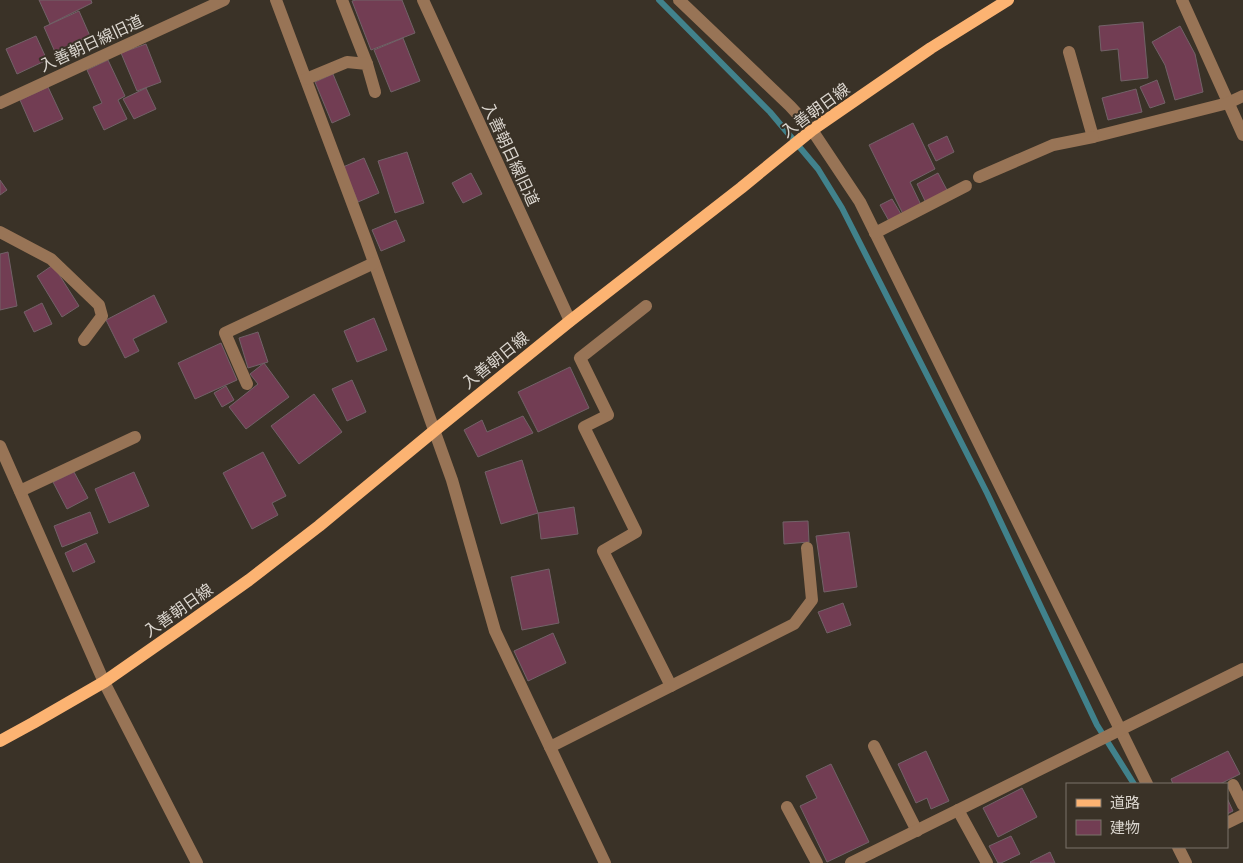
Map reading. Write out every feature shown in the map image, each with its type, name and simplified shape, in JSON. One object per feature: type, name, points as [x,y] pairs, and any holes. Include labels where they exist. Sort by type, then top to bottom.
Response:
[{"type":"main road","name":"入善朝日線","points":[[0,741],[104,682],[257,574],[319,526],[570,321],[741,188],[812,130],[931,48],[1008,0]]},
{"type":"street","points":[[276,0],[452,480],[494,631],[605,863]]},
{"type":"street","points":[[342,0],[367,64],[375,92]]},
{"type":"street","name":"入善朝日線旧道","points":[[423,0],[570,321]]},
{"type":"street","points":[[679,0],[790,106],[812,130],[860,202],[1146,783]]},
{"type":"street","points":[[1182,0],[1243,135]]},
{"type":"street","name":"入善朝日線旧道","points":[[0,103],[216,2]]},
{"type":"street","points":[[1069,52],[1093,137]]},
{"type":"street","points":[[306,79],[347,62],[367,64]]},
{"type":"street","points":[[979,177],[1053,145],[1093,137],[1228,102],[1243,96]]},
{"type":"street","points":[[875,233],[966,186]]},
{"type":"street","points":[[0,232],[51,259],[99,305],[102,316],[84,340]]},
{"type":"street","points":[[247,384],[225,333],[374,263]]},
{"type":"street","points":[[646,306],[580,358],[608,415],[584,427],[636,532],[603,551],[671,686]]},
{"type":"street","points":[[20,491],[135,437]]},
{"type":"street","points":[[0,446],[104,682],[196,863]]},
{"type":"street","points":[[550,747],[794,624],[812,600],[807,548]]},
{"type":"street","points":[[851,863],[1243,669]]},
{"type":"street","points":[[874,746],[917,830]]},
{"type":"street","points":[[1234,785],[1243,805]]},
{"type":"street","points":[[788,807],[817,863]]},
{"type":"street","points":[[958,810],[987,863]]},
{"type":"street","points":[[1228,822],[1243,815]]},
{"type":"street","points":[[1179,848],[1186,863]]},
{"type":"building","points":[[39,0],[91,0],[92,3],[50,24]]},
{"type":"building","points":[[402,0],[415,33],[371,50],[352,1]]},
{"type":"building","points":[[79,11],[90,36],[55,52],[44,27]]},
{"type":"building","points":[[1143,22],[1148,78],[1121,81],[1118,49],[1101,51],[1099,26]]},
{"type":"building","points":[[1180,26],[1195,54],[1203,92],[1175,100],[1165,65],[1152,42]]},
{"type":"building","points":[[36,36],[47,60],[17,74],[6,49]]},
{"type":"building","points":[[403,38],[420,81],[391,92],[374,50]]},
{"type":"building","points":[[146,44],[161,82],[137,91],[121,53]]},
{"type":"building","points":[[108,60],[125,96],[118,100],[127,119],[104,130],[93,107],[102,103],[87,70]]},
{"type":"building","points":[[333,74],[350,115],[332,123],[315,82]]},
{"type":"building","points":[[1157,80],[1165,103],[1150,108],[1140,87]]},
{"type":"building","points":[[48,87],[63,119],[34,132],[20,100]]},
{"type":"building","points":[[146,88],[156,109],[134,119],[123,99]]},
{"type":"building","points":[[1136,89],[1142,112],[1108,120],[1102,98]]},
{"type":"building","points":[[913,123],[935,169],[910,182],[921,205],[903,214],[869,145]]},
{"type":"building","points":[[947,136],[954,152],[936,161],[928,145]]},
{"type":"building","points":[[407,152],[424,203],[395,213],[378,161]]},
{"type":"building","points":[[364,158],[379,193],[358,202],[343,167]]},
{"type":"building","points":[[471,173],[482,194],[463,203],[452,183]]},
{"type":"building","points":[[938,173],[948,192],[926,203],[917,184]]},
{"type":"building","points":[[0,180],[7,190],[0,195]]},
{"type":"building","points":[[892,199],[901,214],[889,221],[880,205]]},
{"type":"building","points":[[396,220],[405,241],[381,251],[372,230]]},
{"type":"building","points":[[8,252],[17,306],[0,310],[0,254]]},
{"type":"building","points":[[53,265],[79,306],[62,317],[37,276]]},
{"type":"building","points":[[154,295],[167,322],[133,339],[139,351],[125,358],[106,320]]},
{"type":"building","points":[[42,303],[52,324],[34,332],[24,312]]},
{"type":"building","points":[[374,318],[387,350],[357,362],[344,331]]},
{"type":"building","points":[[258,332],[268,362],[248,368],[239,338]]},
{"type":"building","points":[[221,343],[237,380],[195,399],[178,363]]},
{"type":"building","points":[[264,363],[289,397],[246,429],[229,407],[258,384],[250,374]]},
{"type":"building","points":[[570,367],[589,408],[538,432],[518,392]]},
{"type":"building","points":[[352,380],[366,412],[347,421],[332,389]]},
{"type":"building","points":[[226,386],[234,400],[222,407],[214,393]]},
{"type":"building","points":[[314,394],[342,432],[299,464],[271,426]]},
{"type":"building","points":[[523,416],[533,433],[478,457],[464,430],[482,420],[487,432]]},
{"type":"building","points":[[263,452],[286,496],[272,503],[278,515],[252,529],[223,473]]},
{"type":"building","points":[[522,460],[538,513],[501,524],[485,472]]},
{"type":"building","points":[[74,472],[88,498],[67,509],[53,482]]},
{"type":"building","points":[[134,472],[149,506],[109,523],[95,489]]},
{"type":"building","points":[[574,507],[578,534],[541,539],[538,513]]},
{"type":"building","points":[[90,512],[98,533],[62,547],[54,526]]},
{"type":"building","points":[[808,521],[809,542],[784,544],[783,522]]},
{"type":"building","points":[[849,532],[857,587],[824,592],[816,536]]},
{"type":"building","points":[[86,543],[95,562],[73,572],[65,553]]},
{"type":"building","points":[[549,569],[559,623],[522,630],[511,577]]},
{"type":"building","points":[[843,603],[851,625],[827,633],[818,612]]},
{"type":"building","points":[[553,633],[566,663],[528,681],[514,651]]},
{"type":"building","points":[[926,751],[949,801],[931,809],[927,798],[916,803],[898,764]]},
{"type":"building","points":[[1228,751],[1240,774],[1222,783],[1173,783],[1171,779]]},
{"type":"building","points":[[831,764],[869,842],[827,862],[800,806],[817,798],[806,776]]},
{"type":"building","points":[[1022,788],[1037,817],[998,837],[983,808]]},
{"type":"building","points":[[1228,800],[1233,811],[1228,814]]},
{"type":"building","points":[[1011,836],[1020,854],[998,863],[989,846]]},
{"type":"building","points":[[1050,852],[1055,863],[1030,862]]},
{"type":"waterway","points":[[659,0],[770,112],[818,169],[842,208],[987,493],[1097,725],[1133,783]]}]
